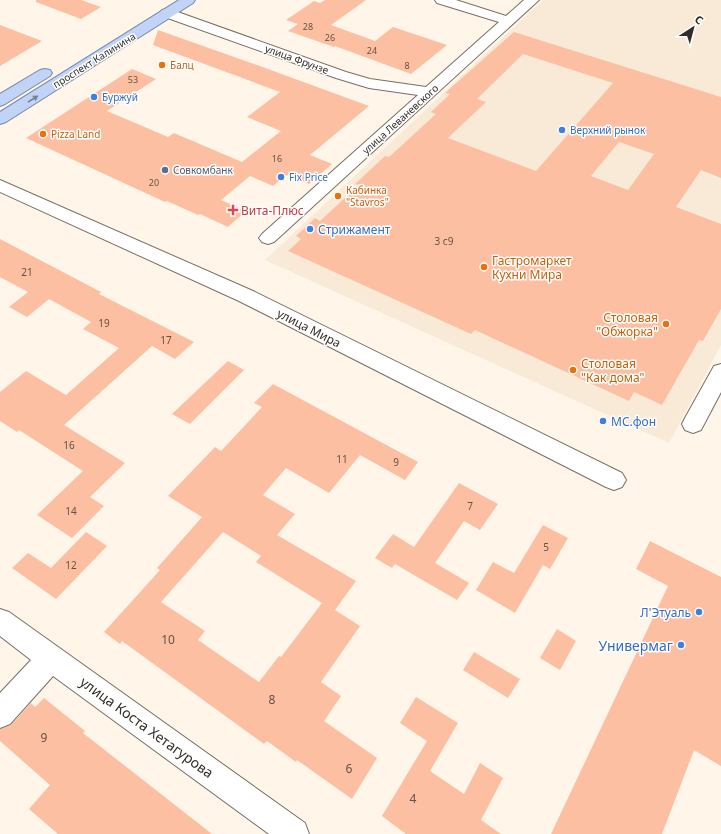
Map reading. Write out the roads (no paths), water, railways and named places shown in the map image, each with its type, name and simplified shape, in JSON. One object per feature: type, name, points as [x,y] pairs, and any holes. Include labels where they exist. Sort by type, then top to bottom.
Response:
[{"type":"main road","name":"проспект Калинина","points":[[75,55],[166,7],[188,0]]},
{"type":"main road","name":"проспект Калинина","points":[[0,120],[166,7]]},
{"type":"main road","name":"проспект Калинина","points":[[0,101],[54,68]]},
{"type":"street","points":[[442,0],[509,21]]},
{"type":"street","name":"улица Леваневского","points":[[268,238],[532,0]]},
{"type":"street","name":"улица Фрунзе","points":[[166,7],[341,75],[369,82],[430,92]]},
{"type":"street","name":"улица Мира","points":[[0,185],[246,296],[614,480]]},
{"type":"street","points":[[693,424],[721,372]]},
{"type":"street","name":"улица Коста Хетагурова","points":[[0,621],[294,834]]},
{"type":"street","points":[[0,714],[51,658]]},
{"type":"place","name":"Балц","points":[[162,65]]},
{"type":"place","name":"Буржуй","points":[[94,97]]},
{"type":"place","name":"Верхний рынок","points":[[562,130]]},
{"type":"place","name":"Pizza Land","points":[[43,134]]},
{"type":"place","name":"Совкомбанк","points":[[165,170]]},
{"type":"place","name":"Fix Price","points":[[281,177]]},
{"type":"place","name":"Кабинка \"Stavros\"","points":[[338,196]]},
{"type":"place","name":"Вита-Плюс","points":[[233,210]]},
{"type":"place","name":"Стрижамент","points":[[310,229]]},
{"type":"place","name":"Гастромаркет Кухни Мира","points":[[484,267]]},
{"type":"place","name":"Столовая \"Обжорка\"","points":[[666,324]]},
{"type":"place","name":"Столовая \"Как дома\"","points":[[573,370]]},
{"type":"place","name":"МС.фон","points":[[603,421]]},
{"type":"place","name":"Л'Этуаль","points":[[699,612]]},
{"type":"place","name":"Универмаг","points":[[681,645]]}]
